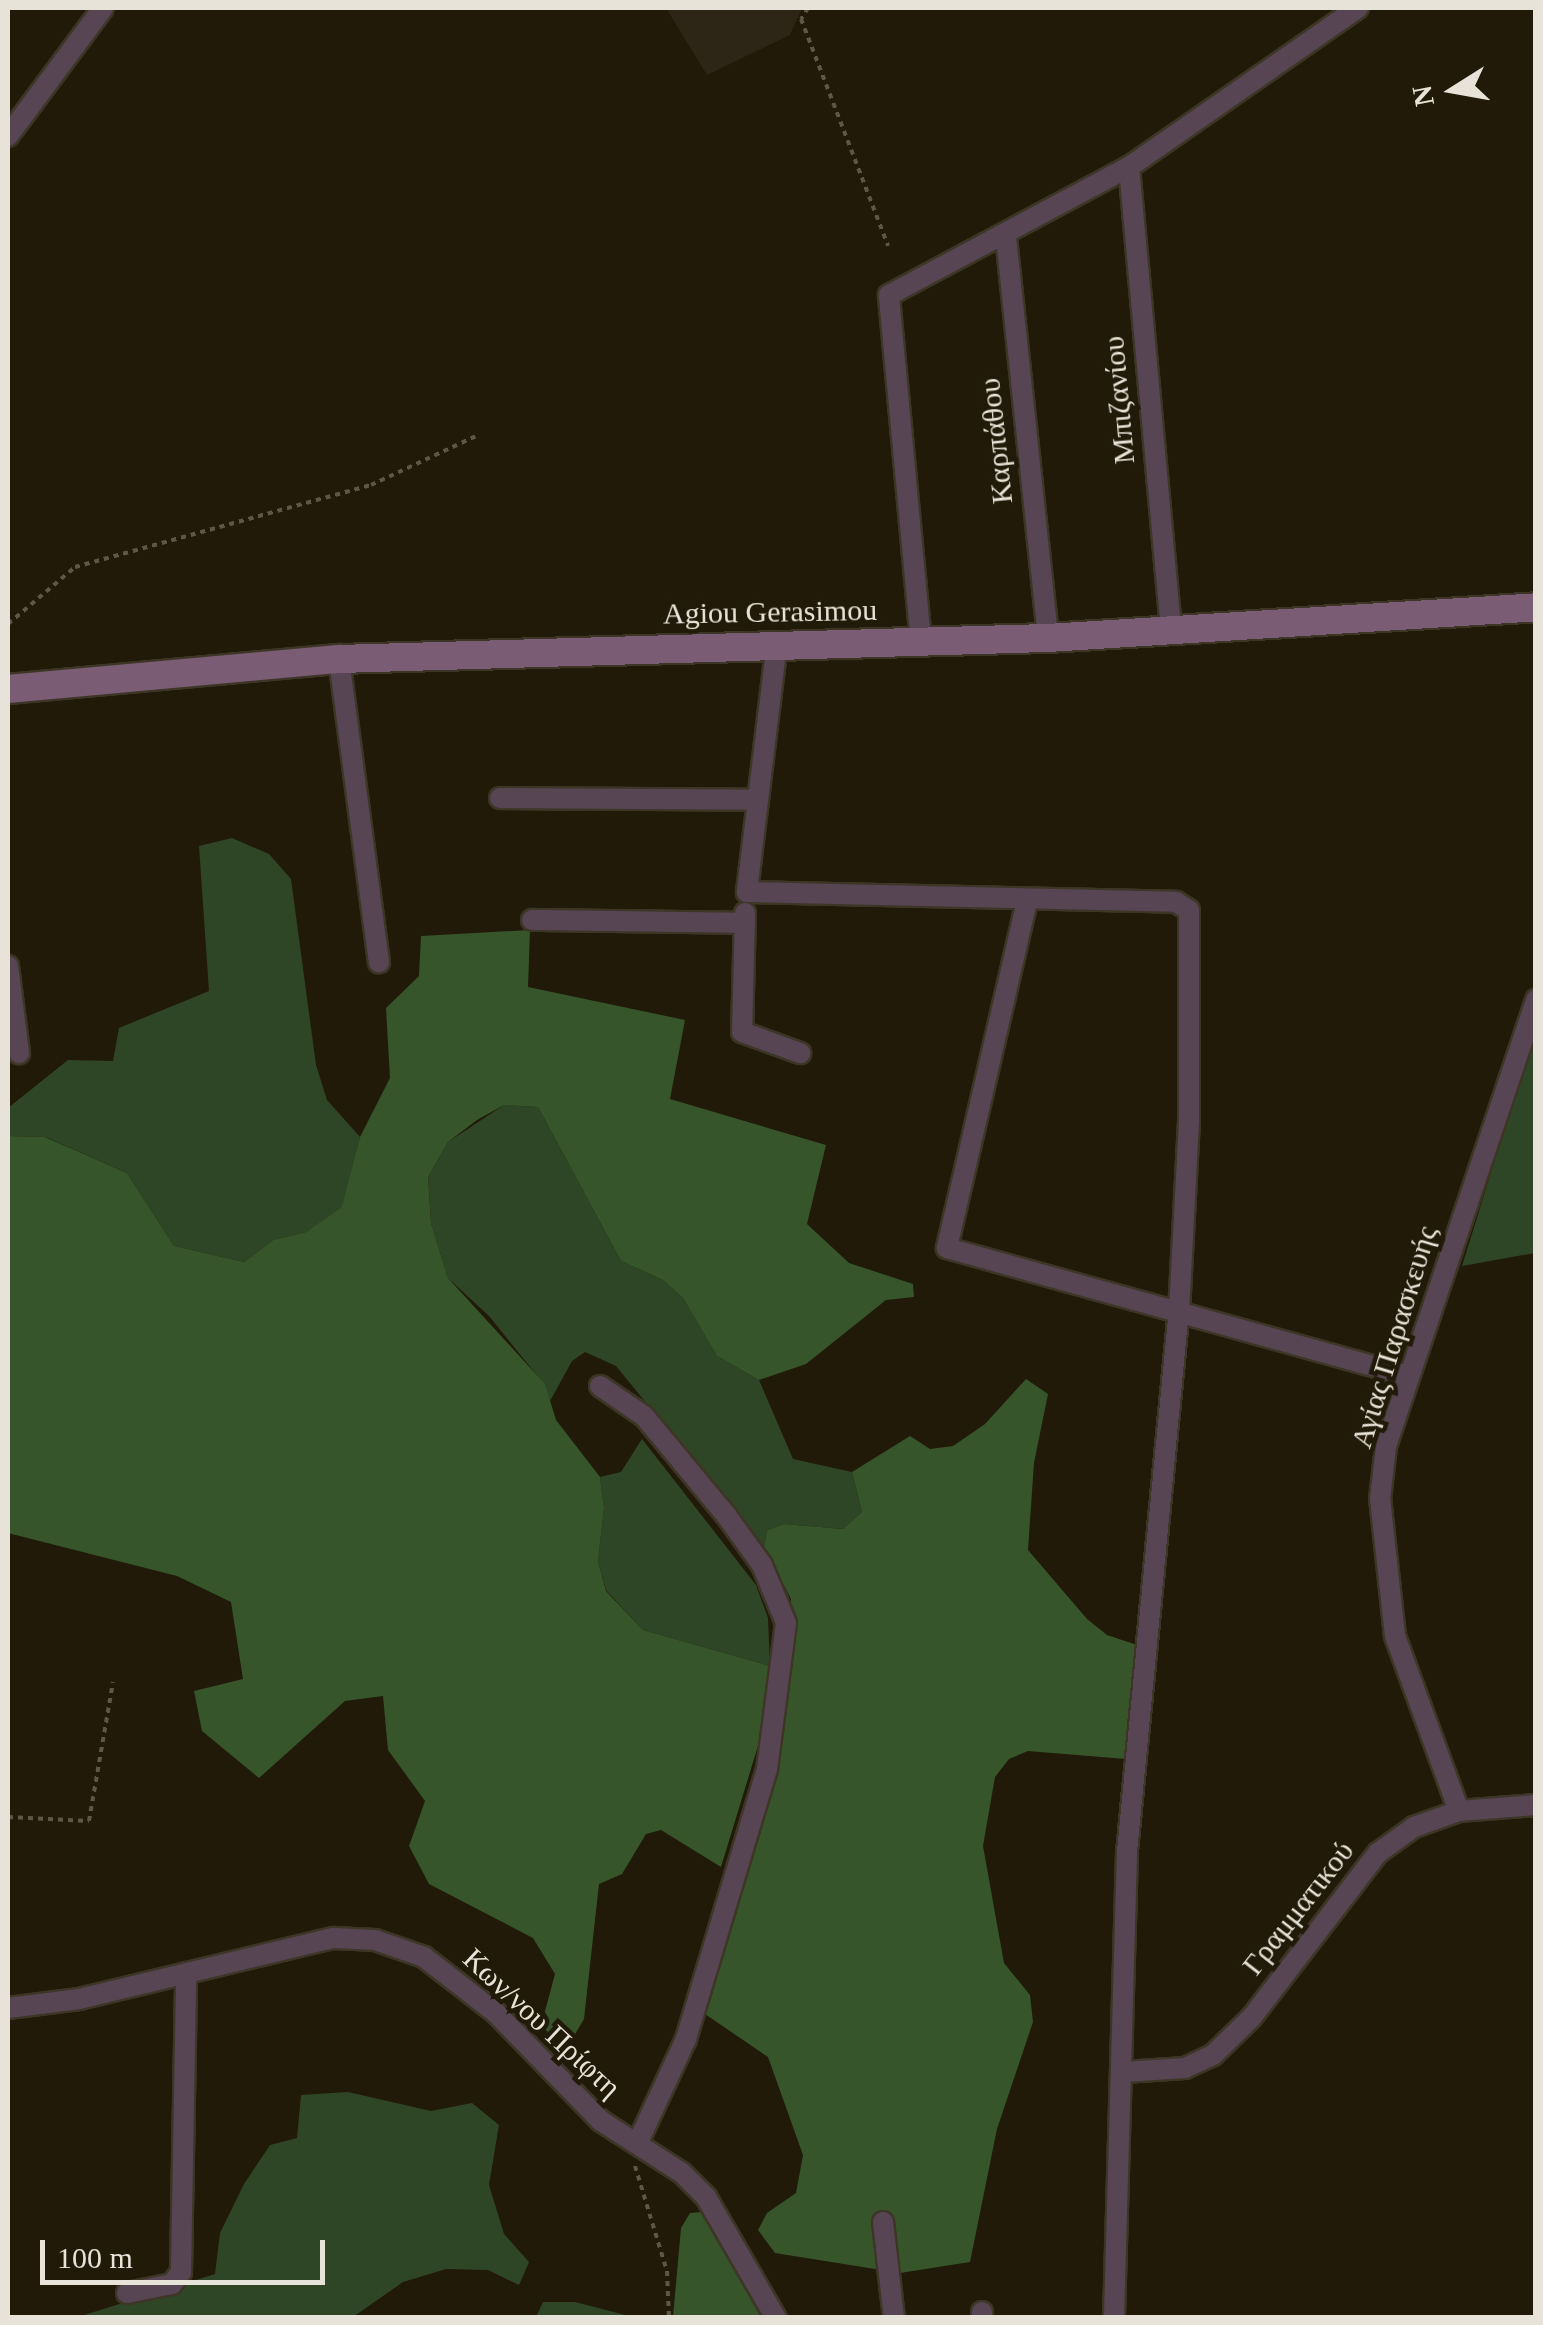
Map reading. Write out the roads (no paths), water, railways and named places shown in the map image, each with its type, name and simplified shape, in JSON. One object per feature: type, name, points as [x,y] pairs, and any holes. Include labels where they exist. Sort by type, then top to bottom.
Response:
[{"type":"street","points":[[8,136],[103,8]]},
{"type":"street","points":[[921,642],[889,295],[1006,237],[1129,167],[1358,8]]},
{"type":"street","name":"Μπιζανίου","points":[[1129,167],[1171,628]]},
{"type":"street","name":"Καρπάθου","points":[[1006,237],[1048,638]]},
{"type":"street","name":"Agiou Gerasimou","points":[[8,689],[339,659],[776,643],[1048,638],[1536,607]]},
{"type":"street","points":[[776,643],[747,892],[742,1032],[800,1054]]},
{"type":"street","points":[[339,659],[379,962]]},
{"type":"street","points":[[500,798],[756,800]]},
{"type":"street","points":[[747,892],[1176,902],[1189,910],[1189,1121],[1179,1308],[1127,1852],[1124,2072],[1114,2318]]},
{"type":"street","points":[[1027,901],[945,1242],[956,1254],[1179,1308],[1408,1376]]},
{"type":"street","points":[[532,920],[745,923]]},
{"type":"street","points":[[8,966],[19,1054]]},
{"type":"street","name":"Αγίας Παρασκευής","points":[[1459,1811],[1406,1678],[1387,1590],[1380,1499],[1386,1446],[1536,1000]]},
{"type":"street","points":[[600,1386],[644,1416],[726,1514],[762,1565],[786,1623],[767,1769],[686,2039],[638,2142]]},
{"type":"street","name":"Γραμματικού","points":[[1124,2072],[1185,2068],[1212,2054],[1252,2017],[1378,1853],[1414,1827],[1459,1811],[1536,1805]]},
{"type":"street","name":"Κων/νου Πρίφτη","points":[[8,2008],[186,1973],[334,1938],[375,1940],[424,1957],[496,2013],[601,2121],[638,2142],[706,2197],[776,2318]]},
{"type":"street","points":[[127,2292],[172,2284],[182,2272],[186,1973]]},
{"type":"street","points":[[882,2222],[894,2318]]}]
